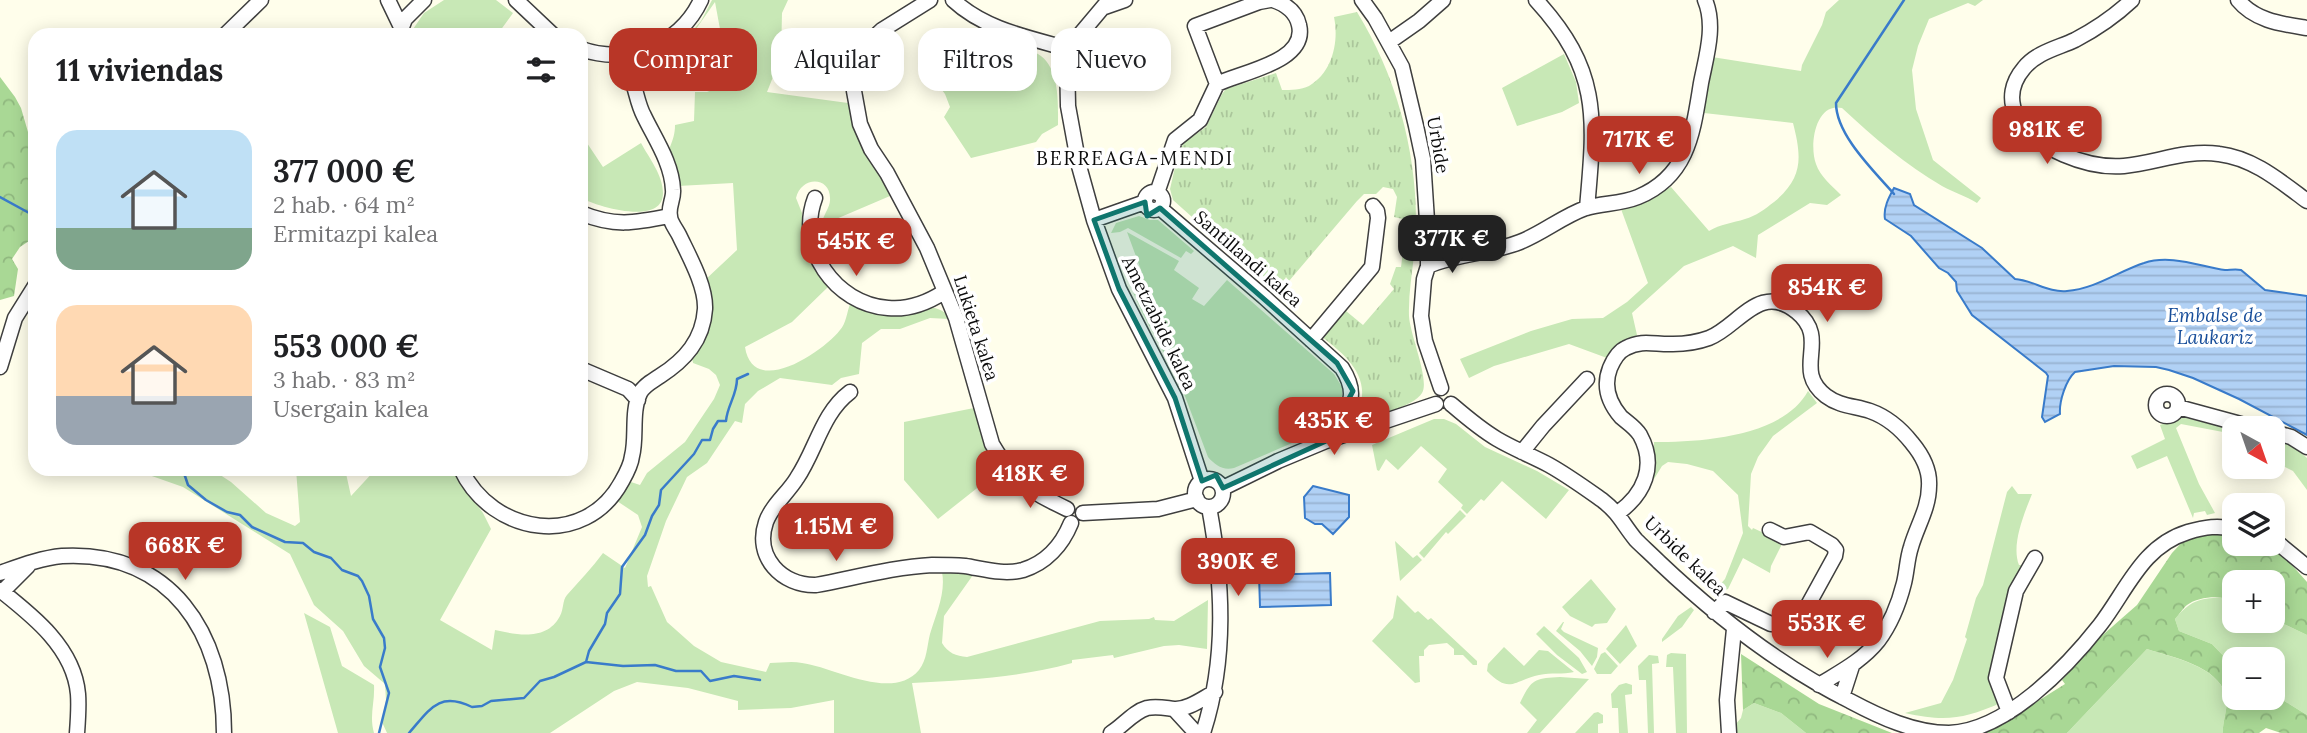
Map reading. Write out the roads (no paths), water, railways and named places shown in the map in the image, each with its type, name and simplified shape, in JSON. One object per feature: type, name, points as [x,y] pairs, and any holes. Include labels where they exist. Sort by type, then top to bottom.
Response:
[{"type":"street","points":[[232,28],[261,0]]},
{"type":"street","points":[[388,0],[399,28]]},
{"type":"street","points":[[516,0],[546,28]]},
{"type":"street","points":[[681,28],[701,0]]},
{"type":"street","points":[[953,0],[962,9],[1007,33],[1051,45]]},
{"type":"street","points":[[1085,28],[1107,3],[1125,0]]},
{"type":"street","points":[[1094,220],[1151,197],[1175,140],[1200,120],[1217,84],[1287,57],[1295,47],[1299,25],[1285,5],[1271,0],[1259,2],[1195,26],[1217,84]]},
{"type":"street","name":"Urbide","points":[[1362,0],[1402,67],[1419,137],[1427,197],[1428,236],[1435,257]]},
{"type":"street","points":[[1389,42],[1443,0]]},
{"type":"street","points":[[1536,0],[1571,46],[1587,82],[1593,132],[1587,208]]},
{"type":"street","points":[[1441,388],[1425,341],[1421,316],[1424,279],[1435,257],[1468,254],[1519,243],[1576,212],[1622,202],[1646,192],[1674,171],[1686,153],[1693,134],[1710,34],[1709,10],[1705,0]]},
{"type":"street","points":[[2132,0],[2097,28],[2037,56],[2025,66],[2013,85],[2011,94],[2013,106],[2023,127],[2042,144],[2064,155],[2095,164],[2122,166],[2202,152],[2222,154],[2257,165],[2307,201]]},
{"type":"street","points":[[2238,0],[2244,8],[2259,18],[2307,28]]},
{"type":"street","points":[[401,28],[420,1]]},
{"type":"street","name":"Lukieta kalea","points":[[926,1],[869,42],[858,62],[854,91],[860,124],[871,149],[927,247],[956,318],[992,444],[1003,463],[1031,491],[1069,516]]},
{"type":"street","points":[[588,51],[609,54]]},
{"type":"street","points":[[465,476],[491,507],[511,519],[533,526],[566,524],[580,520],[604,504],[622,482],[633,456],[640,393],[686,356],[694,345],[704,319],[704,292],[670,216],[673,190],[669,169],[642,113],[635,91]]},
{"type":"street","name":"Ametzabide kalea","points":[[1067,91],[1079,166],[1094,220],[1119,289],[1175,398],[1202,481]]},
{"type":"street","name":"Santillandi kalea","points":[[1151,197],[1147,207],[1152,210],[1160,208],[1342,368],[1353,391],[1351,401],[1326,441]]},
{"type":"street","points":[[815,198],[811,207],[812,244],[824,272],[846,293],[872,305],[901,308],[930,300],[944,292]]},
{"type":"street","points":[[1311,340],[1371,267],[1378,218],[1373,206]]},
{"type":"street","points":[[588,216],[619,224],[634,224],[670,216]]},
{"type":"street","points":[[0,367],[15,318],[28,297]]},
{"type":"street","points":[[1618,513],[1632,503],[1644,486],[1648,468],[1640,436],[1612,405],[1607,393],[1607,379],[1621,351],[1641,342],[1670,344],[1706,339],[1716,335],[1742,313],[1768,302],[1790,307],[1798,312],[1810,329],[1813,342],[1809,371],[1818,389],[1833,401],[1889,420],[1918,451],[1929,487],[1923,517],[1909,554],[1905,582],[1893,615],[1878,640],[1852,666],[1819,685]]},
{"type":"street","points":[[588,372],[632,391],[638,400]]},
{"type":"street","points":[[1522,452],[1587,379]]},
{"type":"street","points":[[617,383],[653,381]]},
{"type":"street","points":[[1223,488],[1326,441],[1436,404],[1443,408],[1451,404],[1452,394],[1441,388]]},
{"type":"street","points":[[1436,404],[1434,394],[1441,388]]},
{"type":"street","points":[[850,391],[835,407],[820,431],[798,478],[766,522],[763,538],[766,554],[774,569],[788,580],[804,585],[931,565],[961,565],[1000,572],[1023,570],[1045,559],[1055,550],[1069,516],[1080,522],[1083,513],[1158,509],[1220,501],[1223,488]]},
{"type":"street","name":"Urbide kalea","points":[[1451,404],[1494,438],[1549,465],[1618,513],[1636,540],[1714,612],[1780,663],[1895,722],[1932,732],[1969,730],[2009,712],[2070,660],[2101,623],[2144,559],[2177,535],[2205,527],[2222,527]]},
{"type":"street","points":[[2178,407],[2222,419]]},
{"type":"street","points":[[2286,436],[2307,447]]},
{"type":"street","points":[[1203,733],[1215,692],[1219,660],[1220,589],[1203,503],[1195,491],[1202,481],[1214,479],[1223,488]]},
{"type":"street","points":[[1714,612],[1725,602],[1771,624],[1790,624],[1802,616],[1836,550],[1810,532],[1784,537],[1770,530]]},
{"type":"street","points":[[2285,549],[2307,568]]},
{"type":"street","points":[[0,573],[59,556],[85,556],[110,560],[145,575],[176,597],[193,616],[206,638],[217,670],[224,707],[224,733]]},
{"type":"street","points":[[2009,712],[1996,678],[2016,591],[2035,558]]},
{"type":"street","points":[[34,562],[1,591],[46,629],[60,648],[78,691],[77,733]]},
{"type":"street","points":[[1729,733],[1727,699],[1734,629]]},
{"type":"street","points":[[1842,697],[1852,666]]},
{"type":"street","points":[[1182,711],[1215,692]]},
{"type":"street","points":[[1111,733],[1140,711],[1154,707],[1167,707],[1208,718]]},
{"type":"street","points":[[1182,711],[1196,733]]},
{"type":"water","name":"Embalse de Laukariz","points":[[1894,188],[1910,194],[1914,205],[1982,248],[2015,279],[2054,290],[2077,290],[2135,266],[2164,260],[2241,270],[2265,290],[2307,296],[2307,435],[2286,424],[2286,416],[2271,416],[2193,378],[2156,367],[2114,366],[2075,372],[2064,391],[2060,414],[2045,422],[2042,417],[2048,376],[2046,373],[1972,315],[1957,291],[1956,282],[1948,273],[1939,268],[1911,236],[1885,219],[1888,199]]},
{"type":"water","points":[[1313,486],[1349,495],[1349,517],[1333,534],[1322,524],[1315,524],[1305,518],[1304,497]]},
{"type":"water","points":[[1330,573],[1331,605],[1260,607],[1259,575]]},
{"type":"waterway","points":[[1894,194],[1849,140],[1842,127],[1836,103],[1904,0]]},
{"type":"waterway","points":[[0,197],[28,212]]},
{"type":"waterway","points":[[586,662],[589,651],[605,624],[607,613],[620,594],[622,567],[645,535],[659,505],[661,490],[694,454],[702,440],[710,440],[718,421],[726,421],[737,379],[748,374]]},
{"type":"waterway","points":[[185,476],[188,485],[206,500],[227,512],[240,515],[252,527],[285,542],[303,543],[314,552],[331,558],[342,570],[358,576],[362,581],[369,596],[373,619],[384,638],[385,648],[380,667],[389,693],[379,733]]},
{"type":"waterway","points":[[409,733],[429,710],[443,702],[451,701],[472,707],[491,701],[524,698],[540,681],[586,662],[623,666],[655,665],[676,671],[701,671],[710,681],[734,676],[760,680]]},
{"type":"district","name":"BERREAGA-MENDI","points":[[1135,158]]}]
